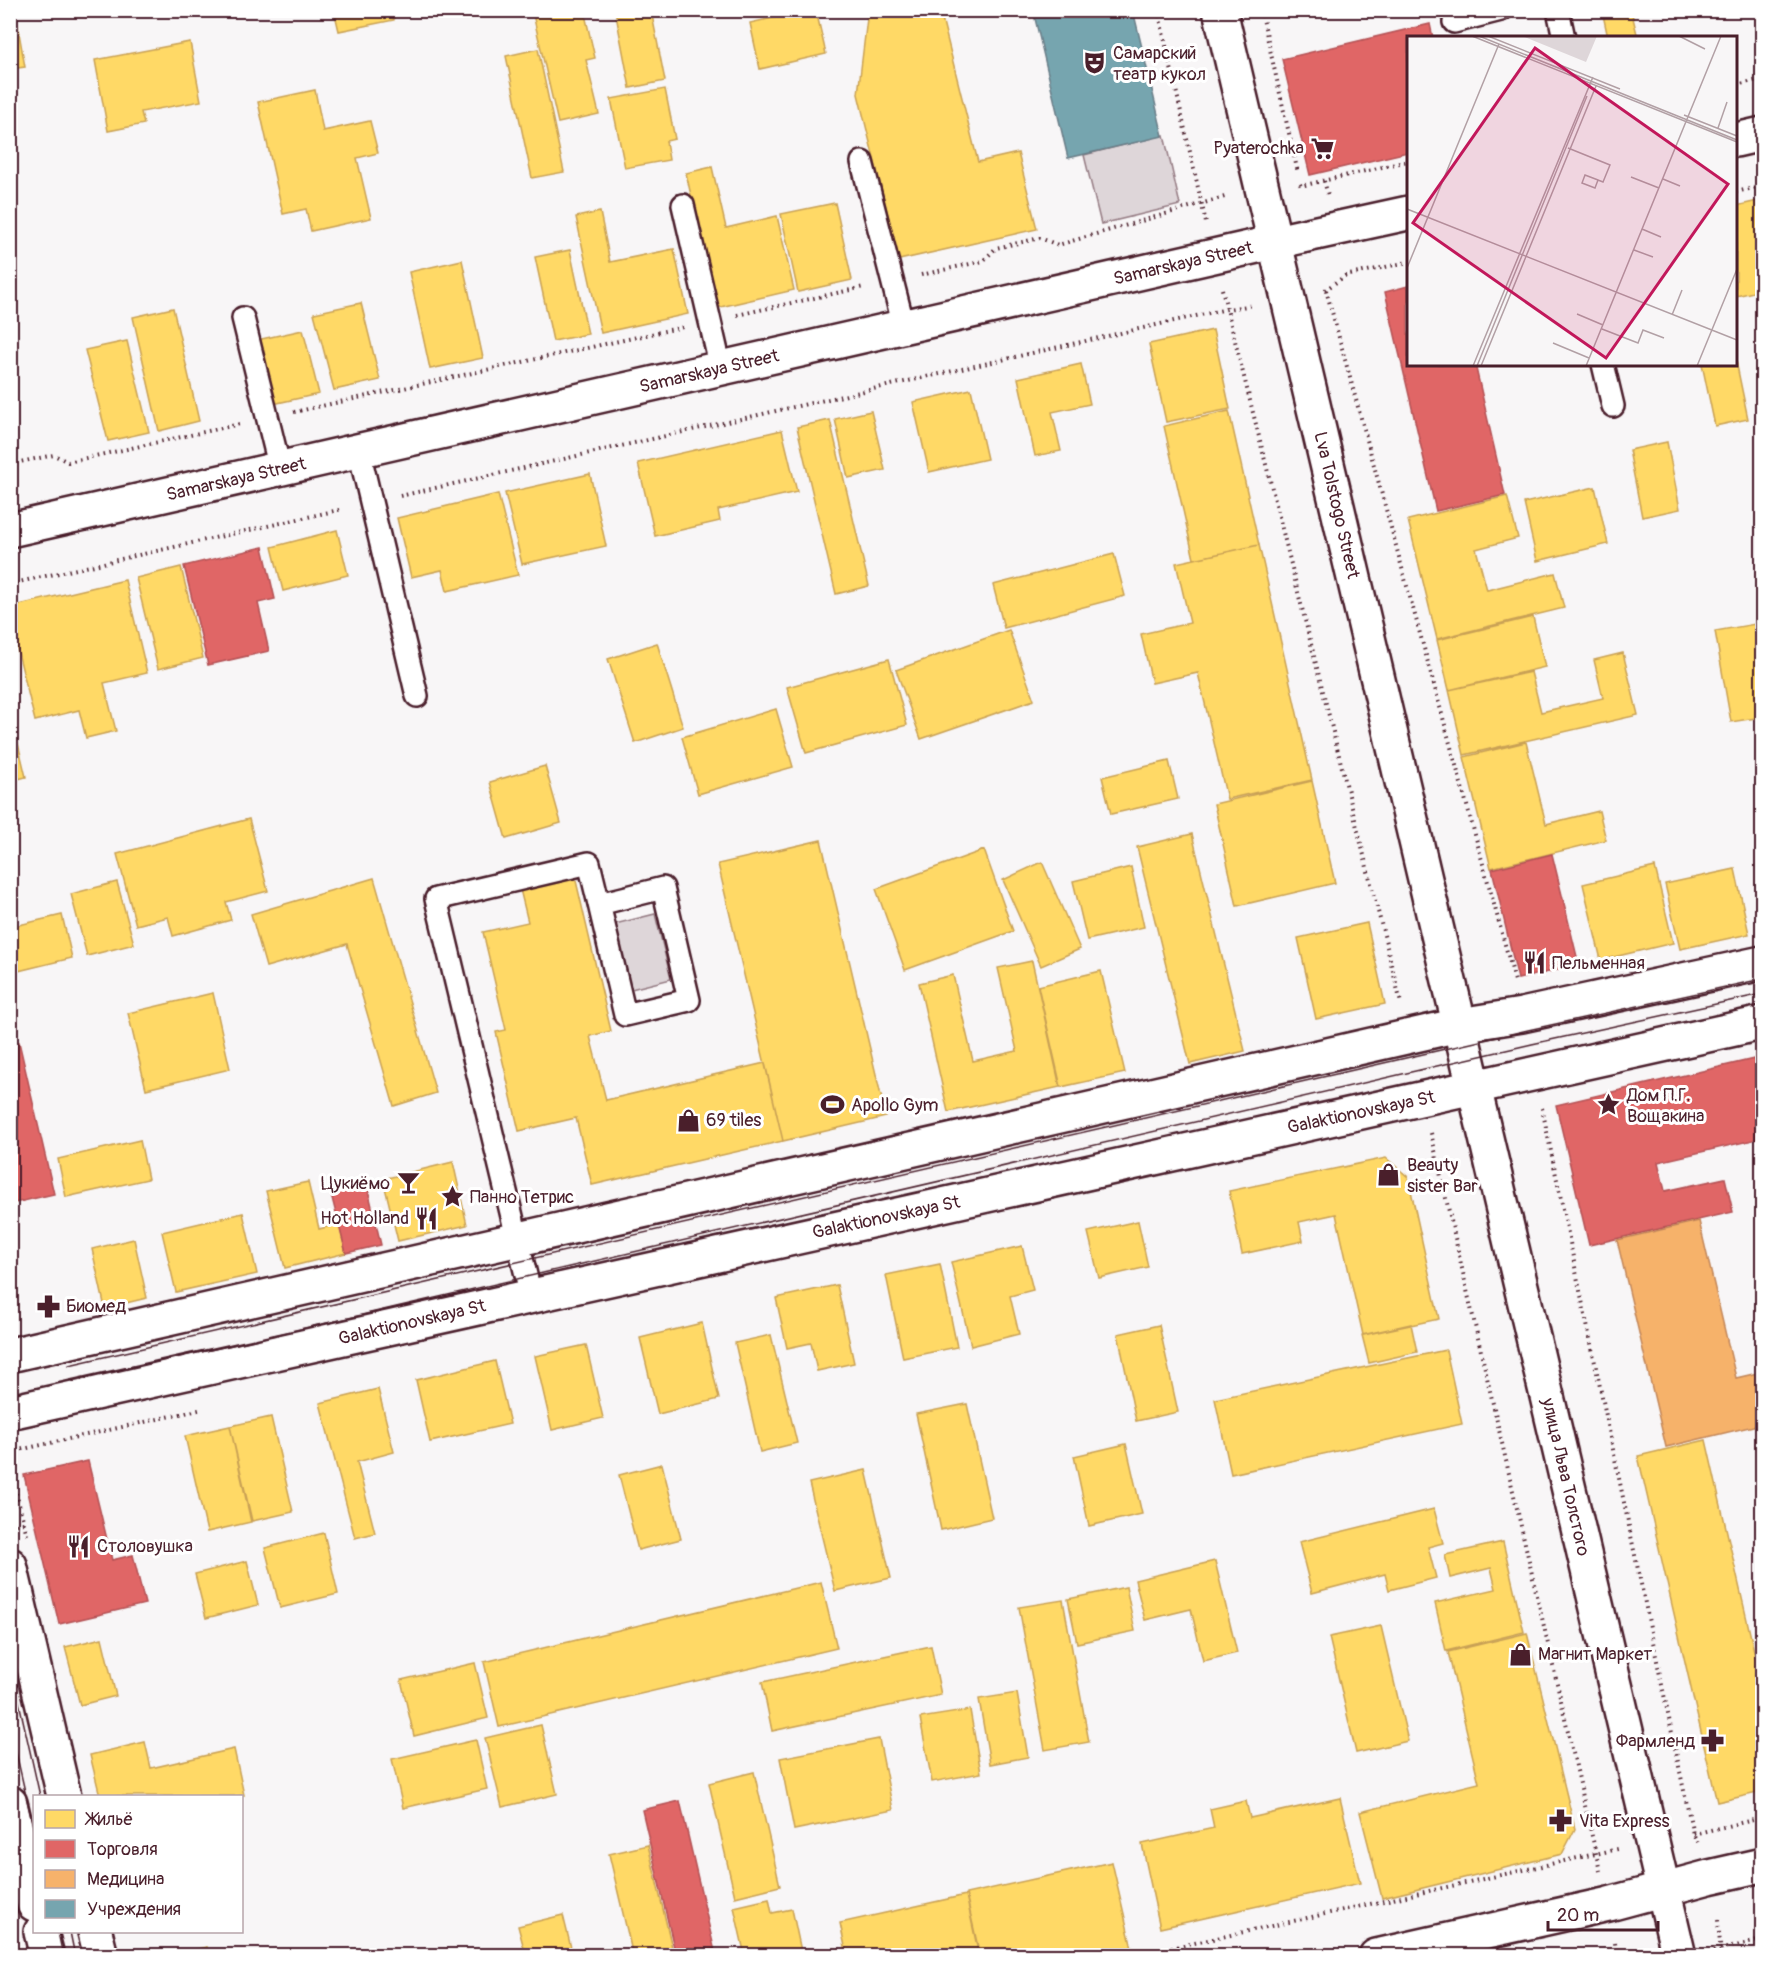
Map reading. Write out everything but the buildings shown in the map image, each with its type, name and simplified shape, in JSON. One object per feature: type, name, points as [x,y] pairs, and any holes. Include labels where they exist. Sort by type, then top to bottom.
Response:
[{"type":"main road","name":"Lva Tolstogo Street","points":[[1220,10],[1459,1025]]},
{"type":"main road","points":[[1737,140],[1762,134]]},
{"type":"main road","name":"Samarskaya Street","points":[[10,530],[1407,213]]},
{"type":"main road","points":[[10,1356],[1459,1025],[1522,1015],[1762,963]]},
{"type":"main road","name":"Galaktionovskaya St","points":[[10,1412],[1762,1023]]},
{"type":"main road","name":"улица Льва Толстого","points":[[1459,1025],[1679,1956]]},
{"type":"main road","points":[[10,1565],[64,1795]]},
{"type":"main road","points":[[10,1803],[33,1900]]},
{"type":"main road","points":[[1376,1956],[1605,1889],[1663,1888],[1762,1865]]},
{"type":"main road","points":[[41,1933],[47,1956]]},
{"type":"main road","points":[[95,1933],[101,1956]]},
{"type":"lane","points":[[1454,22],[1501,10]]},
{"type":"lane","points":[[1558,10],[1564,36]]},
{"type":"lane","points":[[862,162],[904,327]]},
{"type":"lane","points":[[683,205],[721,369]]},
{"type":"lane","points":[[243,318],[280,469]]},
{"type":"lane","points":[[1603,366],[1612,406]]},
{"type":"lane","points":[[359,451],[417,696]]},
{"type":"lane","points":[[531,1296],[436,899],[589,863],[598,904],[625,1015],[689,1000],[663,888],[598,904]]},
{"type":"path","points":[[1158,10],[1214,256]]},
{"type":"path","points":[[1261,10],[1301,186],[1407,161]]},
{"type":"path","points":[[1737,85],[1762,79]]},
{"type":"path","points":[[1324,181],[1328,194]]},
{"type":"path","points":[[10,464],[54,455],[68,462],[983,261],[996,248],[1040,238],[1058,245],[1262,185]]},
{"type":"path","points":[[1737,192],[1762,186]]},
{"type":"path","points":[[1316,292],[1326,290],[1345,276],[1407,262]]},
{"type":"path","points":[[1344,269],[1345,276]]},
{"type":"path","points":[[10,584],[1241,307]]},
{"type":"path","points":[[10,1525],[24,1523]]},
{"type":"path","points":[[1693,1834],[1762,1818]]},
{"type":"path","points":[[1136,1956],[1625,1848]]},
{"type":"path","points":[[1596,1854],[1605,1889]]},
{"type":"path","points":[[1718,1920],[1721,1956]]},
{"type":"path","points":[[1719,1950],[1762,1940]]},
{"type":"path","points":[[1615,1943],[1617,1956]]},
{"type":"shaded area","points":[[1164,135],[1180,205],[1101,224],[1084,155]]},
{"type":"shaded area","points":[[655,914],[671,979],[627,990],[611,925]]},
{"type":"tram line","points":[[69,1365],[1528,1030],[1762,979]]},
{"type":"tram line","points":[[72,1382],[1532,1044],[1762,994]]},
{"type":"tram line","points":[[10,1662],[40,1795]]},
{"type":"tram line","points":[[10,1726],[33,1827]]},
{"type":"tram line","points":[[58,1933],[63,1956]]},
{"type":"tram line","points":[[70,1933],[75,1956]]},
{"type":"place","name":"Самарский театр кукол","points":[[1095,63]]},
{"type":"place","name":"Pyaterochka","points":[[1322,148]]},
{"type":"place","name":"Пельменная","points":[[1534,963]]},
{"type":"place","name":"Apollo Gym","points":[[833,1105]]},
{"type":"place","name":"Дом П.Г. Вощакина","points":[[1609,1105]]},
{"type":"place","name":"69 tiles","points":[[688,1120]]},
{"type":"place","name":"Beauty sister Bar","points":[[1389,1175]]},
{"type":"place","name":"Цукиёмо","points":[[408,1183]]},
{"type":"place","name":"Панно Тетрис","points":[[452,1197]]},
{"type":"place","name":"Hot Holland","points":[[427,1218]]},
{"type":"place","name":"Биомед","points":[[48,1306]]},
{"type":"place","name":"Столовушка","points":[[79,1546]]},
{"type":"place","name":"Магнит Маркет","points":[[1520,1654]]},
{"type":"place","name":"Фармленд","points":[[1713,1741]]},
{"type":"place","name":"Vita Express","points":[[1561,1821]]}]
